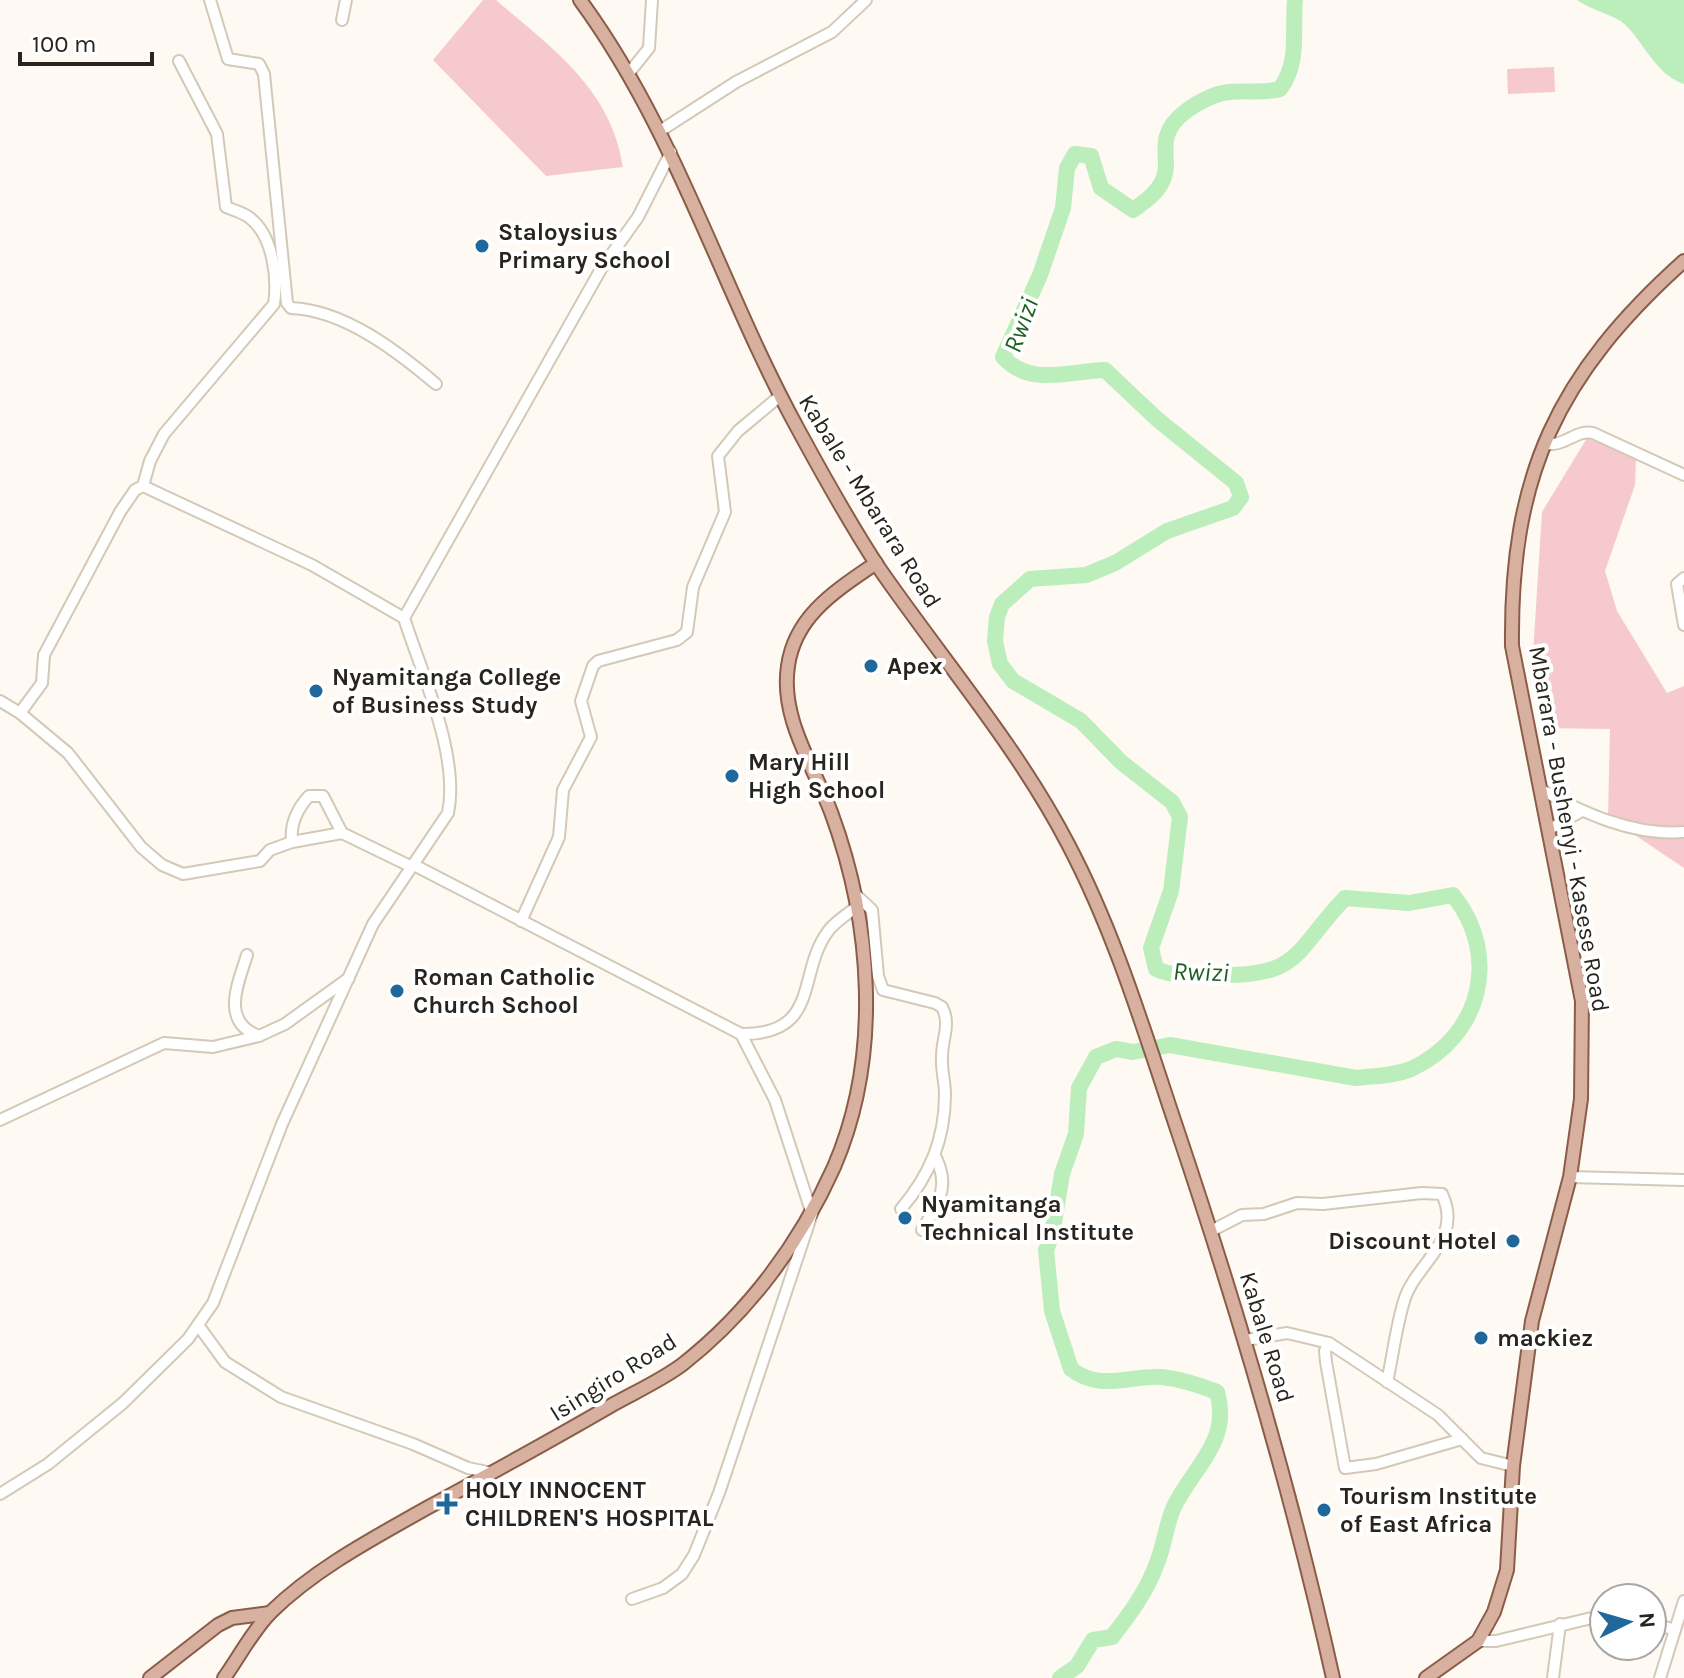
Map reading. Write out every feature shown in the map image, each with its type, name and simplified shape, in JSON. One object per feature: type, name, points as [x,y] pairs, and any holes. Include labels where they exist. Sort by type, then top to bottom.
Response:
[{"type":"main road","name":"Kabale - Mbarara Road","points":[[580,0],[629,73],[660,131],[780,396],[876,563],[1031,782],[1066,839],[1102,916],[1139,1015]]},
{"type":"main road","name":"Mbarara - Bushenyi - Kasese Road","points":[[1439,1678],[1482,1642],[1503,1605],[1514,1565],[1513,1466],[1532,1321],[1570,1177],[1581,1099],[1582,1001],[1514,666],[1511,591],[1528,484],[1544,444],[1578,378],[1609,335],[1684,261]]},
{"type":"main road","name":"Isingiro Road","points":[[224,1678],[270,1613],[367,1542],[682,1365],[781,1265],[812,1214],[836,1162],[863,1049],[866,999],[857,900],[830,809],[794,727],[787,694],[787,667],[794,641],[815,609],[876,563]]},
{"type":"main road","name":"Kabale Road","points":[[1139,1015],[1246,1340],[1334,1676]]},
{"type":"main road","points":[[150,1678],[218,1625],[232,1618],[270,1613]]},
{"type":"main road","points":[[1426,1678],[1482,1642]]},
{"type":"street","points":[[210,0],[228,59],[259,64],[264,74],[287,303],[291,308],[318,310],[364,333],[436,384]]},
{"type":"street","points":[[342,20],[346,0]]},
{"type":"street","points":[[629,73],[649,48],[652,0]]},
{"type":"street","points":[[660,131],[736,82],[832,32],[866,0]]},
{"type":"street","points":[[20,713],[42,683],[44,655],[120,512],[135,490],[143,486],[150,461],[164,434],[270,312],[275,295],[271,251],[251,218],[226,207],[217,134],[179,61]]},
{"type":"street","points":[[404,618],[601,269],[638,217],[671,152]]},
{"type":"street","points":[[521,921],[559,837],[563,790],[591,737],[581,701],[589,672],[598,661],[677,640],[687,632],[693,587],[725,512],[718,456],[738,431],[780,396]]},
{"type":"street","points":[[1544,444],[1563,445],[1585,431],[1684,475]]},
{"type":"street","points":[[0,1494],[48,1464],[123,1403],[198,1325],[213,1303],[282,1124],[373,924],[448,813],[452,795],[445,748],[404,618],[312,565],[143,486]]},
{"type":"street","points":[[1684,578],[1677,584],[1684,625]]},
{"type":"street","points":[[0,701],[20,713],[68,753],[141,847],[173,870],[183,874],[260,861],[270,850],[292,842],[342,833],[413,866],[741,1034],[764,1033],[793,1016],[829,930],[857,900],[872,910],[878,976],[883,990],[935,1003],[945,1013],[943,1130],[935,1156],[916,1191],[901,1209]]},
{"type":"street","points":[[1540,789],[1580,812],[1618,824],[1684,832]]},
{"type":"street","points":[[292,842],[293,820],[309,796],[323,796],[342,833]]},
{"type":"street","points":[[1548,830],[1580,812]]},
{"type":"street","points":[[247,955],[233,999],[234,1012],[241,1023],[259,1036]]},
{"type":"street","points":[[0,1120],[164,1043],[213,1047],[259,1036],[285,1024],[349,978]]},
{"type":"street","points":[[632,1599],[663,1588],[682,1574],[694,1555],[724,1480],[812,1214],[775,1100],[741,1034]]},
{"type":"street","points":[[922,1230],[944,1194],[945,1181],[935,1156]]},
{"type":"street","points":[[1570,1177],[1684,1180]]},
{"type":"street","points":[[1211,1231],[1242,1215],[1264,1214],[1297,1203],[1334,1204],[1442,1194],[1448,1216],[1446,1228],[1429,1264],[1404,1300],[1387,1382]]},
{"type":"street","points":[[198,1325],[225,1362],[281,1397],[413,1444],[468,1468],[492,1473]]},
{"type":"street","points":[[1246,1340],[1287,1333],[1329,1343],[1438,1415],[1481,1458],[1513,1466]]},
{"type":"street","points":[[1329,1343],[1326,1362],[1345,1468],[1376,1464],[1462,1439]]},
{"type":"street","points":[[1660,1678],[1684,1601]]},
{"type":"street","points":[[1482,1642],[1588,1618]]},
{"type":"street","points":[[1553,1678],[1560,1624]]},
{"type":"street","points":[[1668,1628],[1673,1629]]},
{"type":"shaded area","points":[[483,0],[496,0],[558,54],[593,93],[616,139],[623,167],[546,176],[433,60]]},
{"type":"shaded area","points":[[1577,0],[1684,0],[1684,84],[1663,71],[1625,25]]},
{"type":"shaded area","points":[[1554,67],[1555,92],[1508,94],[1507,69]]},
{"type":"shaded area","points":[[1587,438],[1636,458],[1635,485],[1605,571],[1617,611],[1667,693],[1684,686],[1684,868],[1608,817],[1610,729],[1542,728],[1532,670],[1542,512]]},
{"type":"waterway","name":"Rwizi","points":[[1060,1678],[1077,1666],[1093,1640],[1112,1637],[1143,1593],[1153,1573],[1173,1509],[1214,1440],[1220,1410],[1217,1392],[1176,1379],[1093,1380],[1071,1369],[1052,1311],[1046,1250],[1052,1235],[1062,1174],[1076,1134],[1079,1088],[1096,1057],[1116,1049],[1133,1052],[1170,1045],[1356,1078],[1391,1074],[1411,1069],[1435,1055],[1454,1036],[1468,1015],[1477,992],[1480,968],[1477,943],[1468,918],[1453,895],[1409,903],[1345,898],[1294,957],[1265,971],[1186,975],[1156,969],[1151,948],[1171,891],[1180,817],[1172,802],[1121,762],[1081,721],[1013,681],[1000,664],[995,641],[997,617],[1002,604],[1030,579],[1086,575],[1115,563],[1167,531],[1233,508],[1241,497],[1236,483],[1157,419],[1105,370],[1038,375],[1025,372],[1003,357],[1040,275],[1063,208],[1067,168],[1075,154],[1091,156],[1101,188],[1133,210],[1138,207],[1161,185],[1166,169],[1167,136],[1174,123],[1186,112],[1221,93],[1280,89],[1293,57],[1295,0]]},
{"type":"place","name":"Staloysius Primary School","points":[[482,246]]},
{"type":"place","name":"Apex","points":[[871,666]]},
{"type":"place","name":"Nyamitanga College of Business Study","points":[[316,691]]},
{"type":"place","name":"Mary Hill High School","points":[[732,776]]},
{"type":"place","name":"Roman Catholic Church School","points":[[397,991]]},
{"type":"place","name":"Nyamitanga Technical Institute","points":[[905,1218]]},
{"type":"place","name":"Discount Hotel","points":[[1513,1241]]},
{"type":"place","name":"mackiez","points":[[1481,1338]]},
{"type":"place","name":"HOLY INNOCENT CHILDREN'S HOSPITAL","points":[[447,1504]]},
{"type":"place","name":"Tourism Institute of East Africa","points":[[1324,1510]]}]
